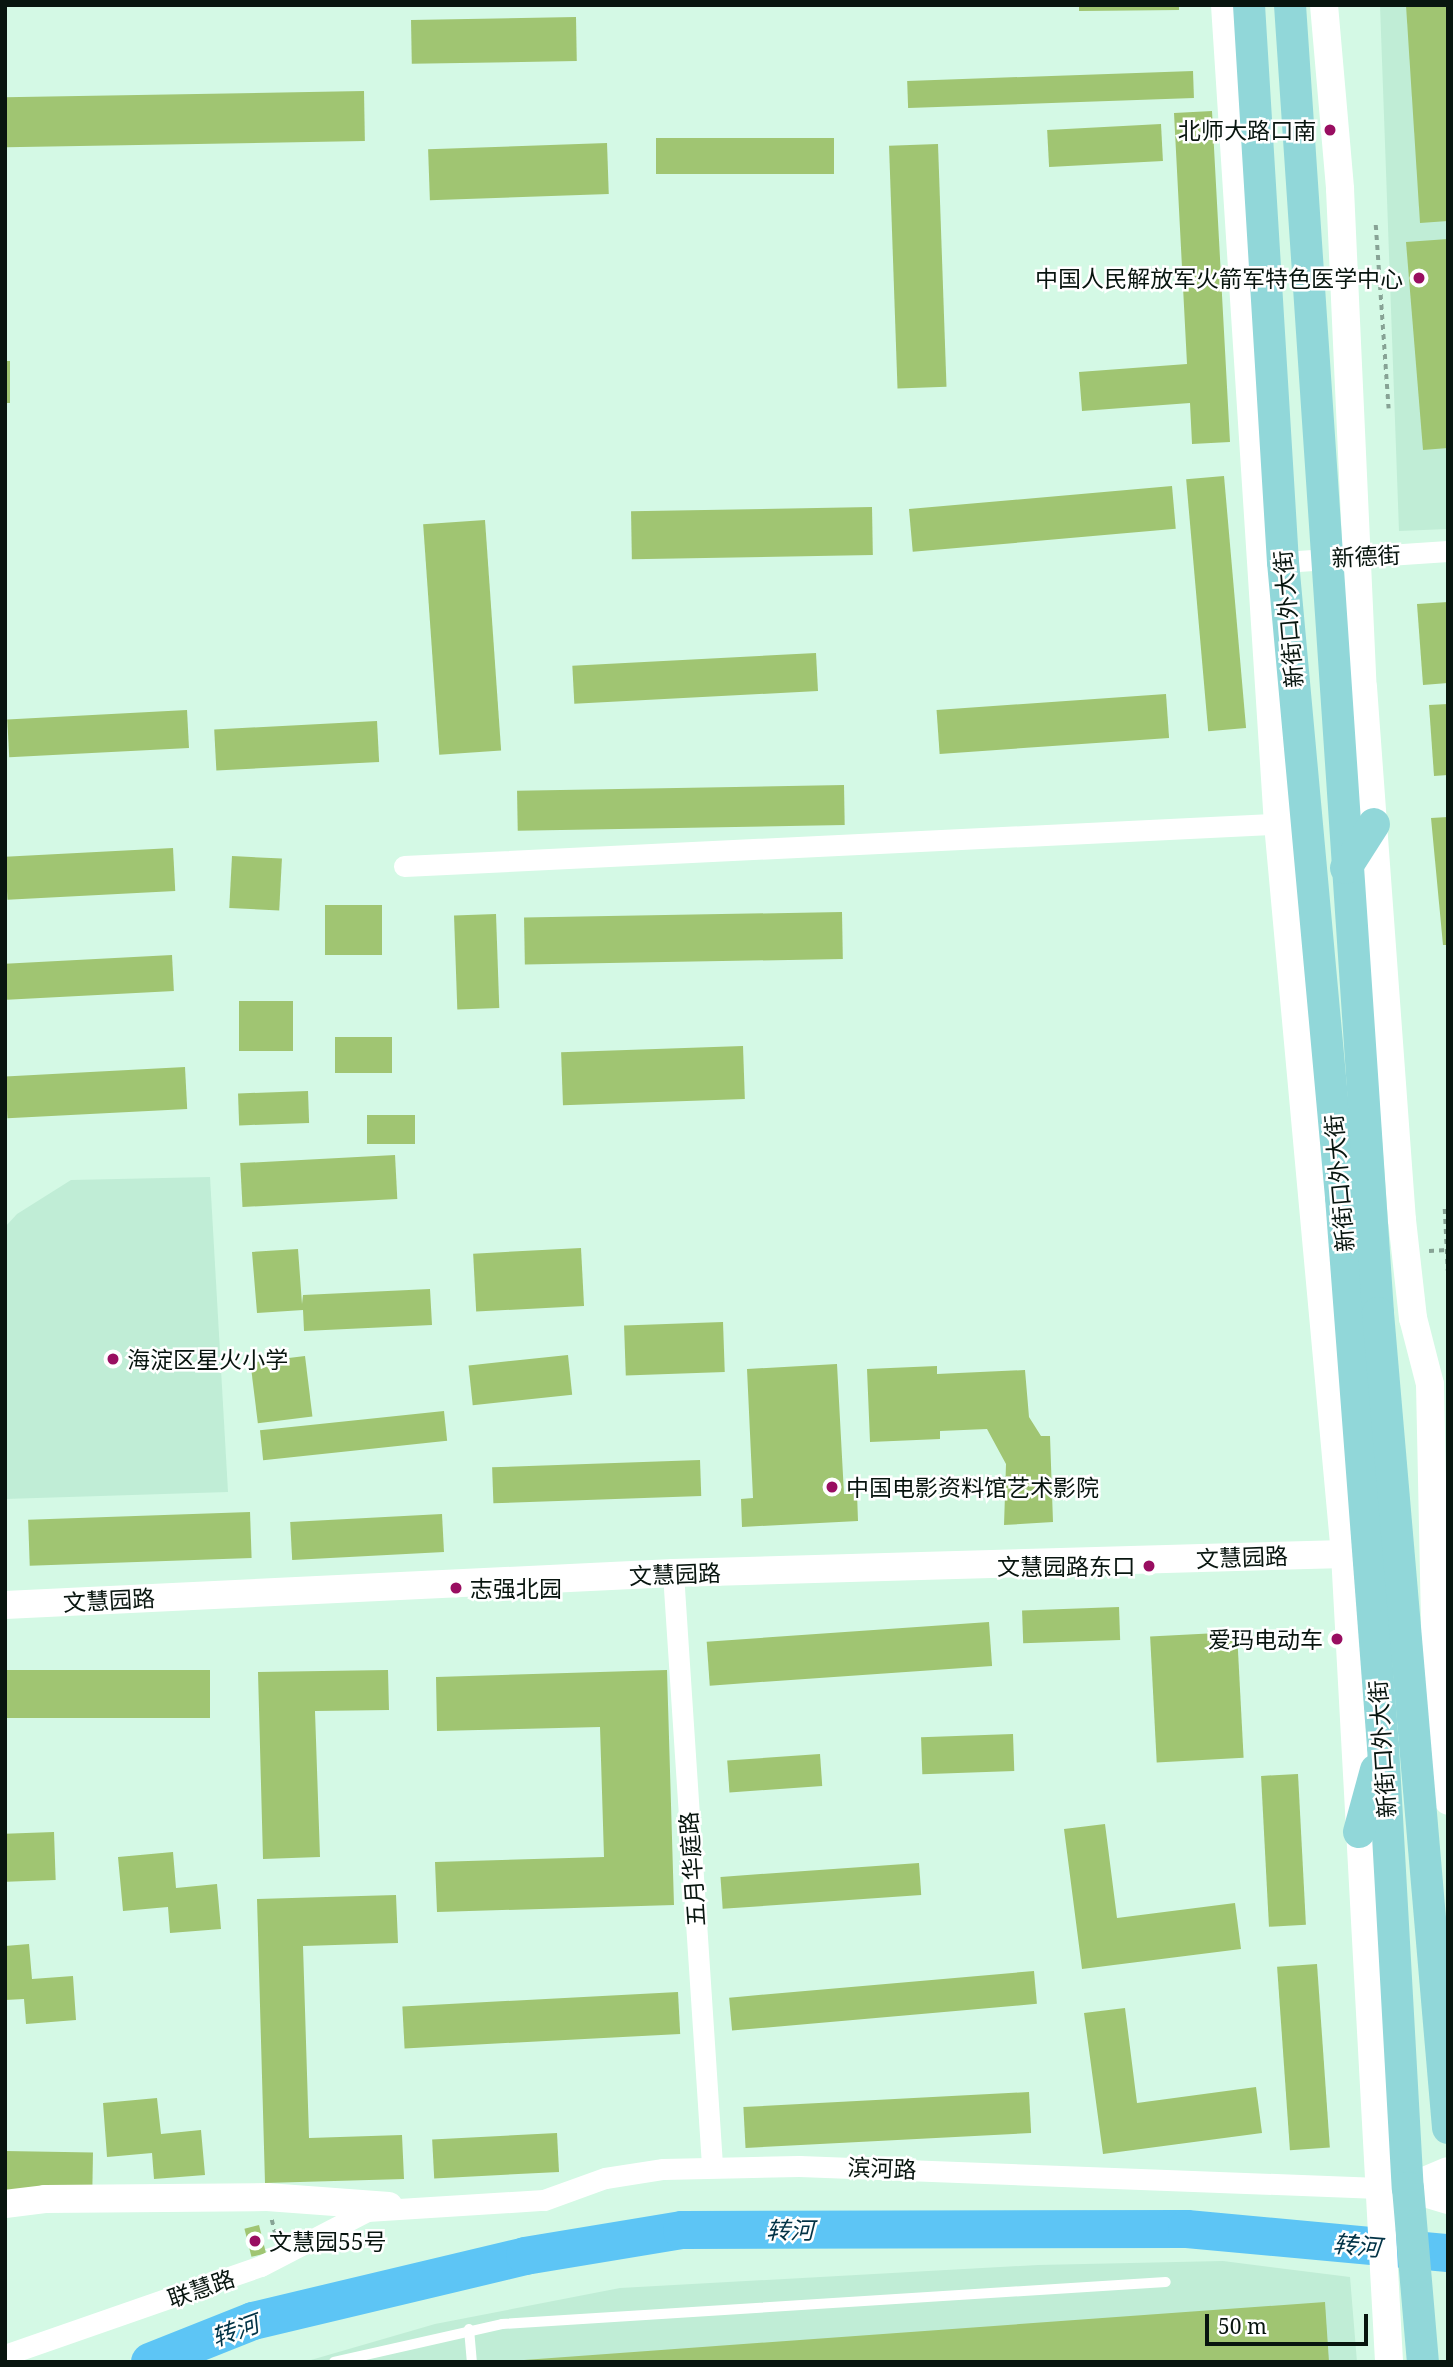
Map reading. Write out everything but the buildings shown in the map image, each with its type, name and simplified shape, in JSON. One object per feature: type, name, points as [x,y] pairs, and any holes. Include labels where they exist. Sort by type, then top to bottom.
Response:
[{"type":"main road","name":"新街口外大街","points":[[1249,5],[1283,562],[1291,823],[1341,1197],[1383,1746],[1393,2188],[1401,2276],[1423,2362]]},
{"type":"main road","name":"新街口外大街","points":[[1290,5],[1308,239],[1324,558],[1346,868],[1431,1660],[1448,2129]]},
{"type":"main road","points":[[1346,868],[1374,824]]},
{"type":"main road","points":[[1359,1832],[1383,1746]]},
{"type":"street","name":"新街口外大街","points":[[1225,5],[1291,823],[1345,1554],[1359,1832],[1393,2188]]},
{"type":"street","name":"新街口外大街","points":[[1324,5],[1340,188],[1357,556],[1402,1220],[1413,1318],[1430,1384],[1431,1660],[1448,1801]]},
{"type":"street","name":"新德街","points":[[1283,562],[1448,551]]},
{"type":"street","points":[[404,866],[1291,823]]},
{"type":"street","name":"文慧园路","points":[[5,1605],[673,1573],[1345,1554]]},
{"type":"street","name":"五月华庭路","points":[[673,1573],[712,2165]]},
{"type":"street","name":"滨河路","points":[[389,2206],[544,2200],[616,2175],[712,2165],[1393,2188]]},
{"type":"street","points":[[1393,2188],[1448,2171]]},
{"type":"street","points":[[1393,2188],[1448,2200]]},
{"type":"street","points":[[5,2204],[45,2199],[267,2197],[389,2206]]},
{"type":"street","name":"联慧路","points":[[5,2355],[280,2259],[348,2218],[389,2206]]},
{"type":"street","name":"新街口外大街","points":[[1389,2362],[1401,2276]]},
{"type":"lane","points":[[334,2362],[469,2329],[1166,2282]]},
{"type":"lane","points":[[469,2329],[471,2362]]},
{"type":"path","points":[[1376,225],[1389,409]]},
{"type":"path","points":[[1445,1209],[1448,1271]]},
{"type":"path","points":[[267,2197],[280,2259]]},
{"type":"shaded area","name":"中国人民解放军火箭军特色医学中心","points":[[1380,5],[1448,5],[1448,529],[1399,531]]},
{"type":"shaded area","name":"海淀区星火小学","points":[[210,1177],[228,1492],[5,1499],[5,1227],[17,1214],[71,1180]]},
{"type":"shaded area","points":[[1223,2261],[1350,2277],[1357,2362],[304,2362],[435,2324],[620,2288],[1038,2265]]},
{"type":"waterway","name":"转河","points":[[150,2362],[253,2321],[525,2256],[682,2230],[1187,2229],[1448,2253]]},
{"type":"place","name":"北师大路口南","points":[[1330,130]]},
{"type":"place","name":"中国人民解放军火箭军特色医学中心","points":[[1419,278]]},
{"type":"place","name":"海淀区星火小学","points":[[113,1359]]},
{"type":"place","name":"中国电影资料馆艺术影院","points":[[832,1487]]},
{"type":"place","name":"文慧园路东口","points":[[1149,1566]]},
{"type":"place","name":"志强北园","points":[[456,1588]]},
{"type":"place","name":"爱玛电动车","points":[[1337,1639]]},
{"type":"place","name":"文慧园55号","points":[[255,2241]]}]
